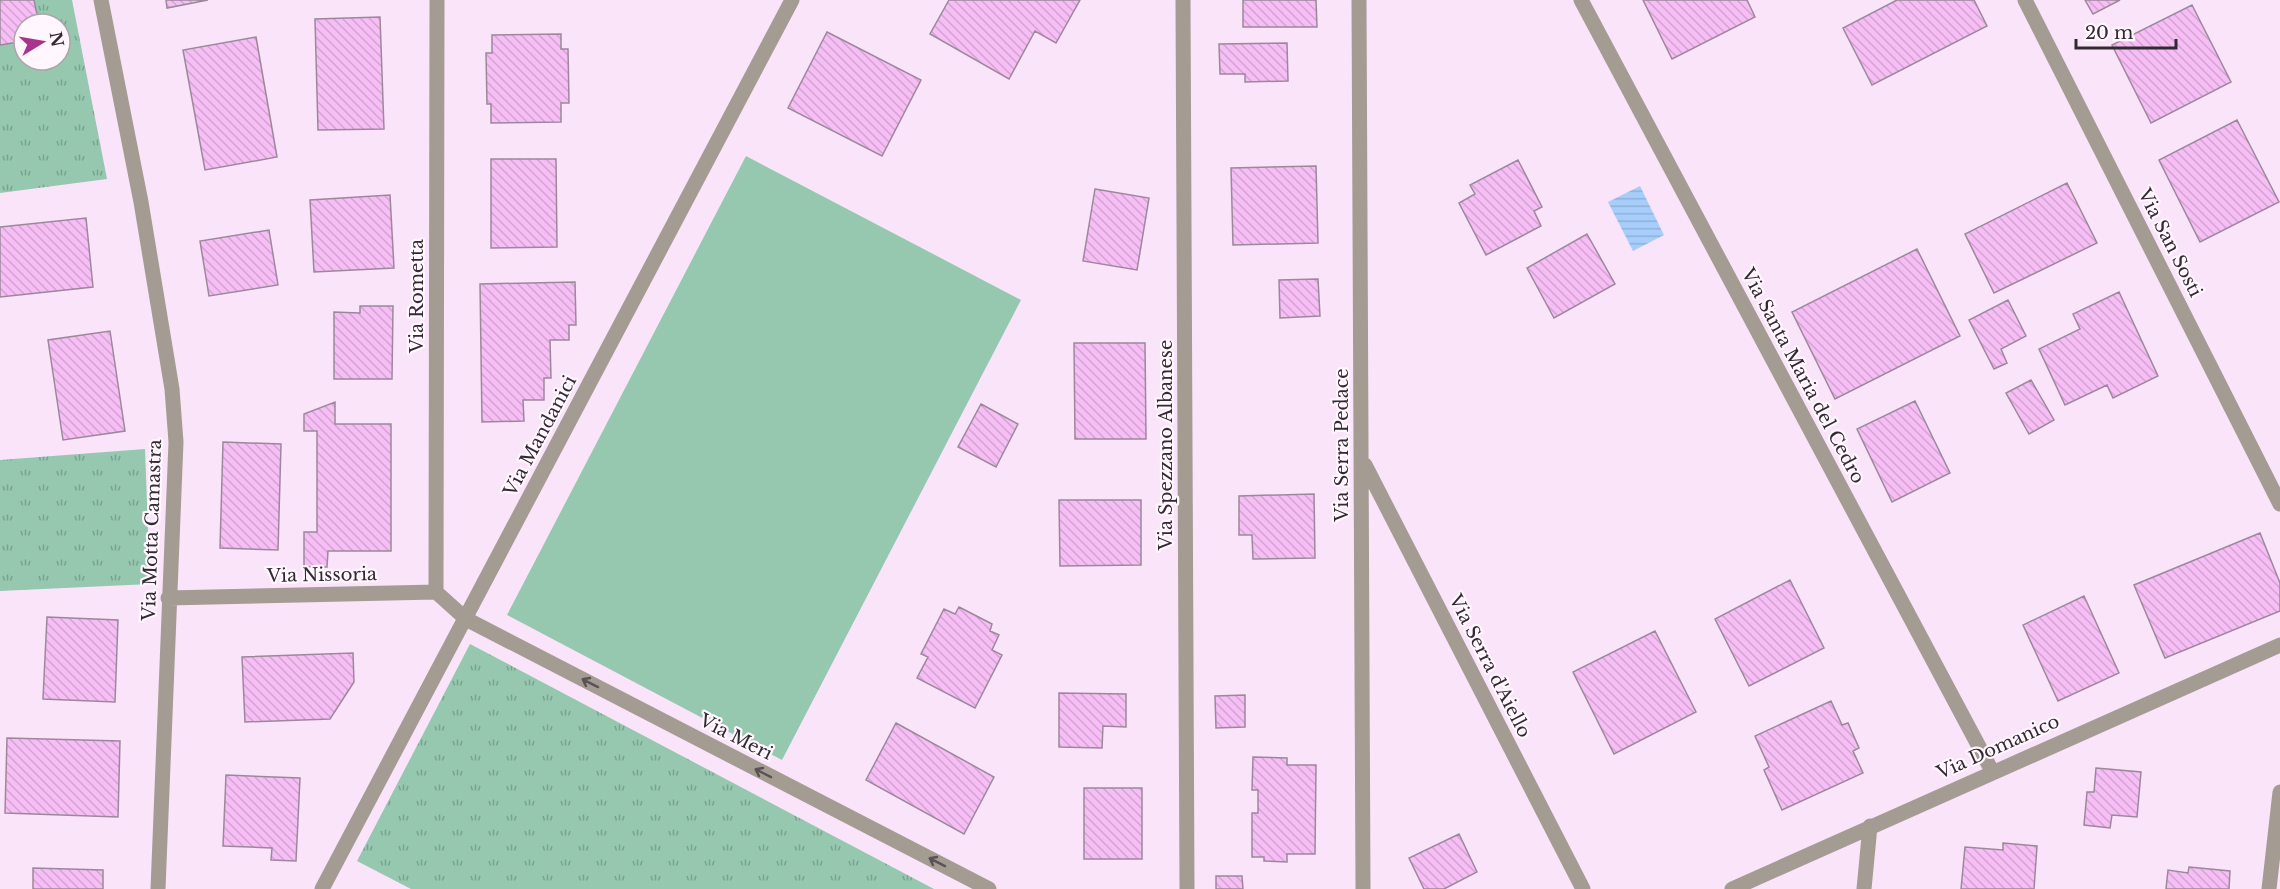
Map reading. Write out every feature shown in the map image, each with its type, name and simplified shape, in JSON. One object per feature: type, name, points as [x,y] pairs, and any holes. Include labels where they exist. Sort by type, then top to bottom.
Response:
[{"type":"street","name":"Via Motta Camastra","points":[[101,0],[141,202],[174,403],[177,464],[168,598],[165,752],[158,889]]},
{"type":"street","name":"Via Rometta","points":[[436,592],[437,0]]},
{"type":"street","name":"Via Mandanici","points":[[322,889],[792,0]]},
{"type":"street","name":"Via Spezzano Albanese","points":[[1183,0],[1187,889]]},
{"type":"street","name":"Via Serra Pedace","points":[[1359,0],[1363,889]]},
{"type":"street","name":"Via Santa Maria del Cedro","points":[[1581,0],[1992,771]]},
{"type":"street","name":"Via San Sosti","points":[[2025,0],[2280,504]]},
{"type":"street","name":"Via Serra d'Aiello","points":[[1362,460],[1583,889]]},
{"type":"street","name":"Via Nissoria","points":[[168,598],[436,592]]},
{"type":"street","points":[[436,592],[466,619]]},
{"type":"street","name":"Via Meri","points":[[466,619],[989,889]]},
{"type":"street","name":"Via Domanico","points":[[1732,889],[1992,771],[2280,645]]},
{"type":"street","points":[[2269,889],[2280,792]]},
{"type":"street","points":[[1864,889],[1870,826]]},
{"type":"green space","points":[[34,0],[72,0],[107,179],[0,193],[0,45],[12,43],[12,72],[72,72],[72,12],[36,12]]},
{"type":"green space","points":[[746,156],[1021,300],[782,760],[507,615]]},
{"type":"green space","points":[[145,449],[150,584],[0,591],[0,460]]},
{"type":"green space","points":[[470,644],[934,889],[411,889],[357,861]]},
{"type":"water","points":[[1640,186],[1664,235],[1633,251],[1608,202]]},
{"type":"building","points":[[0,0],[34,0],[36,12],[12,12],[12,43],[0,45]]},
{"type":"building","points":[[166,0],[208,0],[167,8]]},
{"type":"building","points":[[949,0],[1080,0],[1056,43],[1035,31],[1009,79],[930,34]]},
{"type":"building","points":[[1243,0],[1316,0],[1317,27],[1243,27]]},
{"type":"building","points":[[1643,0],[1747,0],[1755,17],[1672,59]]},
{"type":"building","points":[[1897,0],[1974,0],[1987,26],[1872,85],[1843,28]]},
{"type":"building","points":[[2085,0],[2120,0],[2093,14]]},
{"type":"building","points":[[2192,5],[2231,82],[2151,123],[2112,45]]},
{"type":"building","points":[[380,17],[384,129],[318,130],[315,19]]},
{"type":"building","points":[[827,32],[921,80],[882,156],[788,108]]},
{"type":"building","points":[[561,34],[561,49],[568,49],[569,103],[561,103],[561,122],[491,123],[491,104],[487,104],[486,53],[492,53],[492,35]]},
{"type":"building","points":[[256,37],[277,157],[205,170],[183,50]]},
{"type":"building","points":[[1287,43],[1288,81],[1245,82],[1245,74],[1220,74],[1219,44]]},
{"type":"building","points":[[2237,120],[2279,202],[2200,242],[2159,160]]},
{"type":"building","points":[[491,159],[556,159],[557,247],[491,248]]},
{"type":"building","points":[[1518,160],[1542,207],[1534,211],[1541,226],[1486,255],[1459,203],[1475,194],[1470,185]]},
{"type":"building","points":[[1316,166],[1318,243],[1233,245],[1231,168]]},
{"type":"building","points":[[2067,183],[2097,243],[1994,293],[1965,234]]},
{"type":"building","points":[[1095,189],[1149,198],[1137,270],[1083,261]]},
{"type":"building","points":[[390,195],[394,268],[314,272],[310,200]]},
{"type":"building","points":[[86,218],[93,287],[0,297],[0,227]]},
{"type":"building","points":[[269,230],[278,285],[209,296],[200,241]]},
{"type":"building","points":[[1587,234],[1615,284],[1554,318],[1527,268]]},
{"type":"building","points":[[1917,249],[1960,336],[1835,399],[1792,312]]},
{"type":"building","points":[[1318,279],[1320,316],[1280,318],[1279,280]]},
{"type":"building","points":[[575,282],[576,325],[569,325],[569,340],[550,340],[551,378],[544,378],[544,400],[523,400],[524,421],[482,422],[480,284]]},
{"type":"building","points":[[2119,292],[2158,376],[2113,398],[2107,385],[2065,405],[2039,349],[2080,329],[2073,314]]},
{"type":"building","points":[[2008,300],[2026,336],[2001,349],[2007,363],[1994,369],[1969,320]]},
{"type":"building","points":[[360,306],[393,306],[392,379],[334,379],[334,312],[360,313]]},
{"type":"building","points":[[110,331],[125,431],[63,440],[48,340]]},
{"type":"building","points":[[1074,343],[1145,343],[1146,439],[1075,439]]},
{"type":"building","points":[[2031,380],[2054,420],[2029,434],[2006,393]]},
{"type":"building","points":[[1915,401],[1950,473],[1892,502],[1857,429]]},
{"type":"building","points":[[335,402],[335,424],[391,424],[391,551],[328,551],[327,567],[304,567],[304,532],[317,532],[317,431],[304,431],[304,414]]},
{"type":"building","points":[[981,404],[1018,424],[996,467],[958,447]]},
{"type":"building","points":[[223,442],[281,444],[278,550],[220,548]]},
{"type":"building","points":[[1314,494],[1315,558],[1253,559],[1252,535],[1239,535],[1239,496]]},
{"type":"building","points":[[1059,500],[1141,500],[1141,565],[1060,566]]},
{"type":"building","points":[[2260,533],[2280,583],[2280,611],[2165,658],[2134,585]]},
{"type":"building","points":[[1790,580],[1824,648],[1749,686],[1715,619]]},
{"type":"building","points":[[2084,596],[2119,673],[2058,701],[2023,625]]},
{"type":"building","points":[[959,607],[992,624],[990,631],[999,635],[992,650],[1002,655],[975,708],[917,678],[928,657],[921,654],[944,609],[955,614]]},
{"type":"building","points":[[47,617],[118,620],[115,702],[43,699]]},
{"type":"building","points":[[1655,631],[1696,712],[1614,754],[1573,672]]},
{"type":"building","points":[[353,653],[354,682],[330,719],[245,722],[242,657]]},
{"type":"building","points":[[1059,693],[1126,694],[1126,727],[1103,726],[1102,748],[1059,747]]},
{"type":"building","points":[[1245,695],[1245,727],[1216,728],[1215,696]]},
{"type":"building","points":[[1831,701],[1842,725],[1848,723],[1859,748],[1853,751],[1863,773],[1782,810],[1764,770],[1769,767],[1755,736]]},
{"type":"building","points":[[896,723],[994,777],[964,834],[866,780]]},
{"type":"building","points":[[7,738],[120,741],[118,817],[5,813]]},
{"type":"building","points":[[1253,757],[1287,758],[1287,765],[1316,765],[1315,854],[1287,854],[1287,862],[1264,861],[1264,857],[1252,857],[1252,813],[1258,813],[1258,790],[1252,790]]},
{"type":"building","points":[[2096,768],[2141,772],[2137,817],[2112,815],[2110,828],[2084,825],[2087,792],[2094,792]]},
{"type":"building","points":[[226,775],[300,778],[296,861],[271,860],[272,848],[223,846]]},
{"type":"building","points":[[1084,788],[1142,788],[1142,859],[1084,859]]},
{"type":"building","points":[[1459,834],[1477,872],[1444,889],[1424,889],[1409,858]]},
{"type":"building","points":[[2003,843],[2037,846],[2034,889],[1961,889],[1965,847],[2003,850]]},
{"type":"building","points":[[2189,867],[2230,871],[2229,889],[2166,889],[2168,870],[2188,873]]},
{"type":"building","points":[[33,868],[103,870],[103,889],[33,889]]},
{"type":"building","points":[[1216,876],[1242,876],[1243,889],[1216,889]]}]
